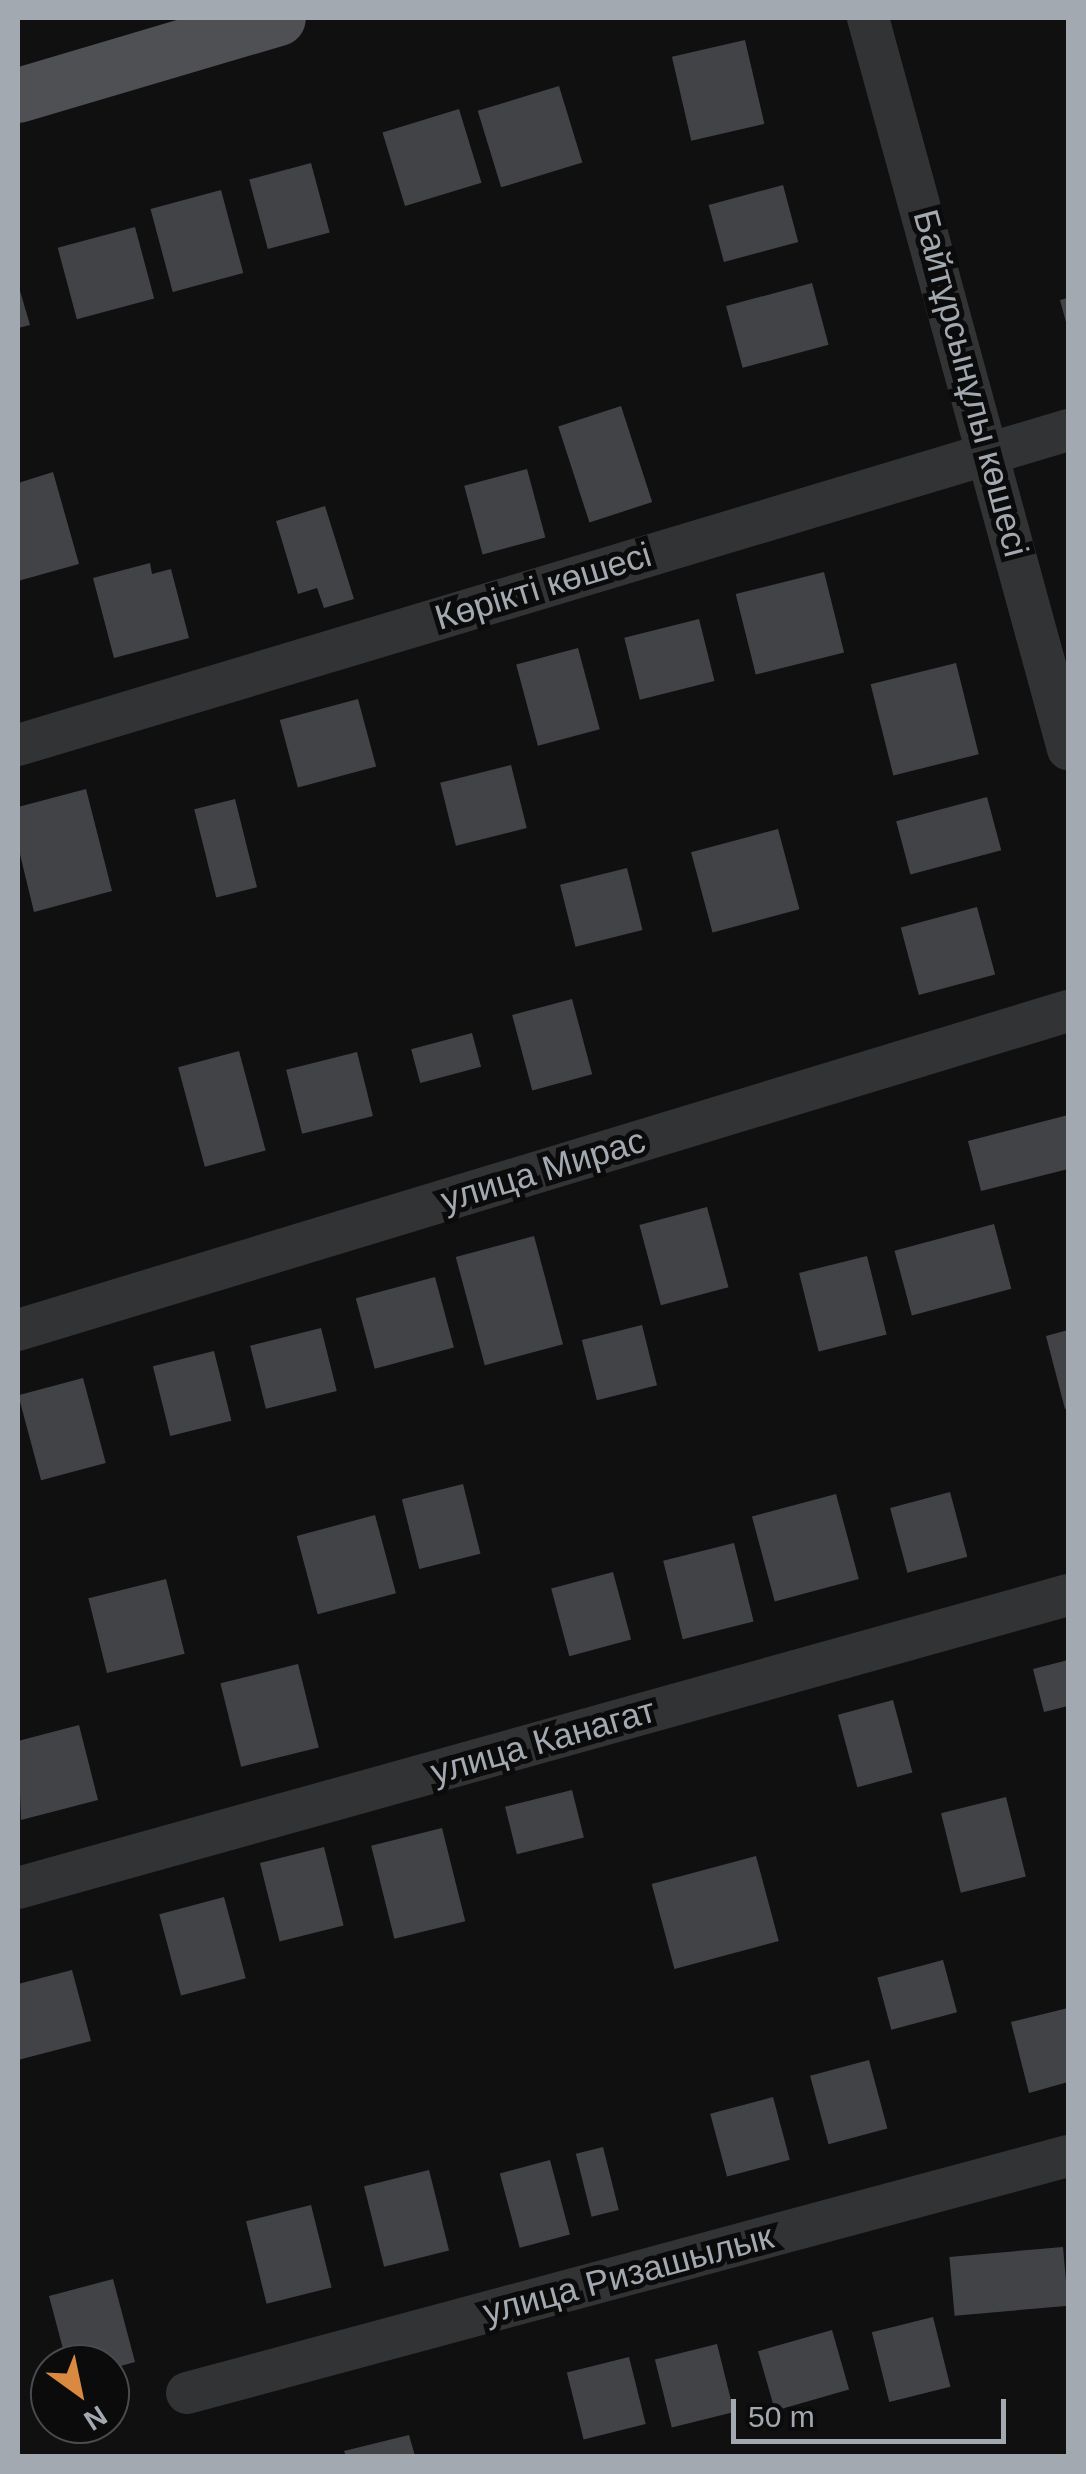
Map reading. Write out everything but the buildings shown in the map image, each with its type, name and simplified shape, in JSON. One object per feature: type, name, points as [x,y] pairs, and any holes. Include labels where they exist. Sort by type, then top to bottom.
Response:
[{"type":"main road","points":[[18,95],[278,18]]},
{"type":"street","name":"Байтұрсынұлы көшесі","points":[[868,18],[991,450],[1068,749]]},
{"type":"street","name":"Көрікті көшесі","points":[[18,745],[1068,430]]},
{"type":"street","name":"улица Мирас","points":[[18,1330],[1068,1011]]},
{"type":"street","name":"улица Канагат","points":[[18,1888],[1068,1594]]},
{"type":"street","name":"улица Ризашылык","points":[[187,2394],[1068,2156]]}]
